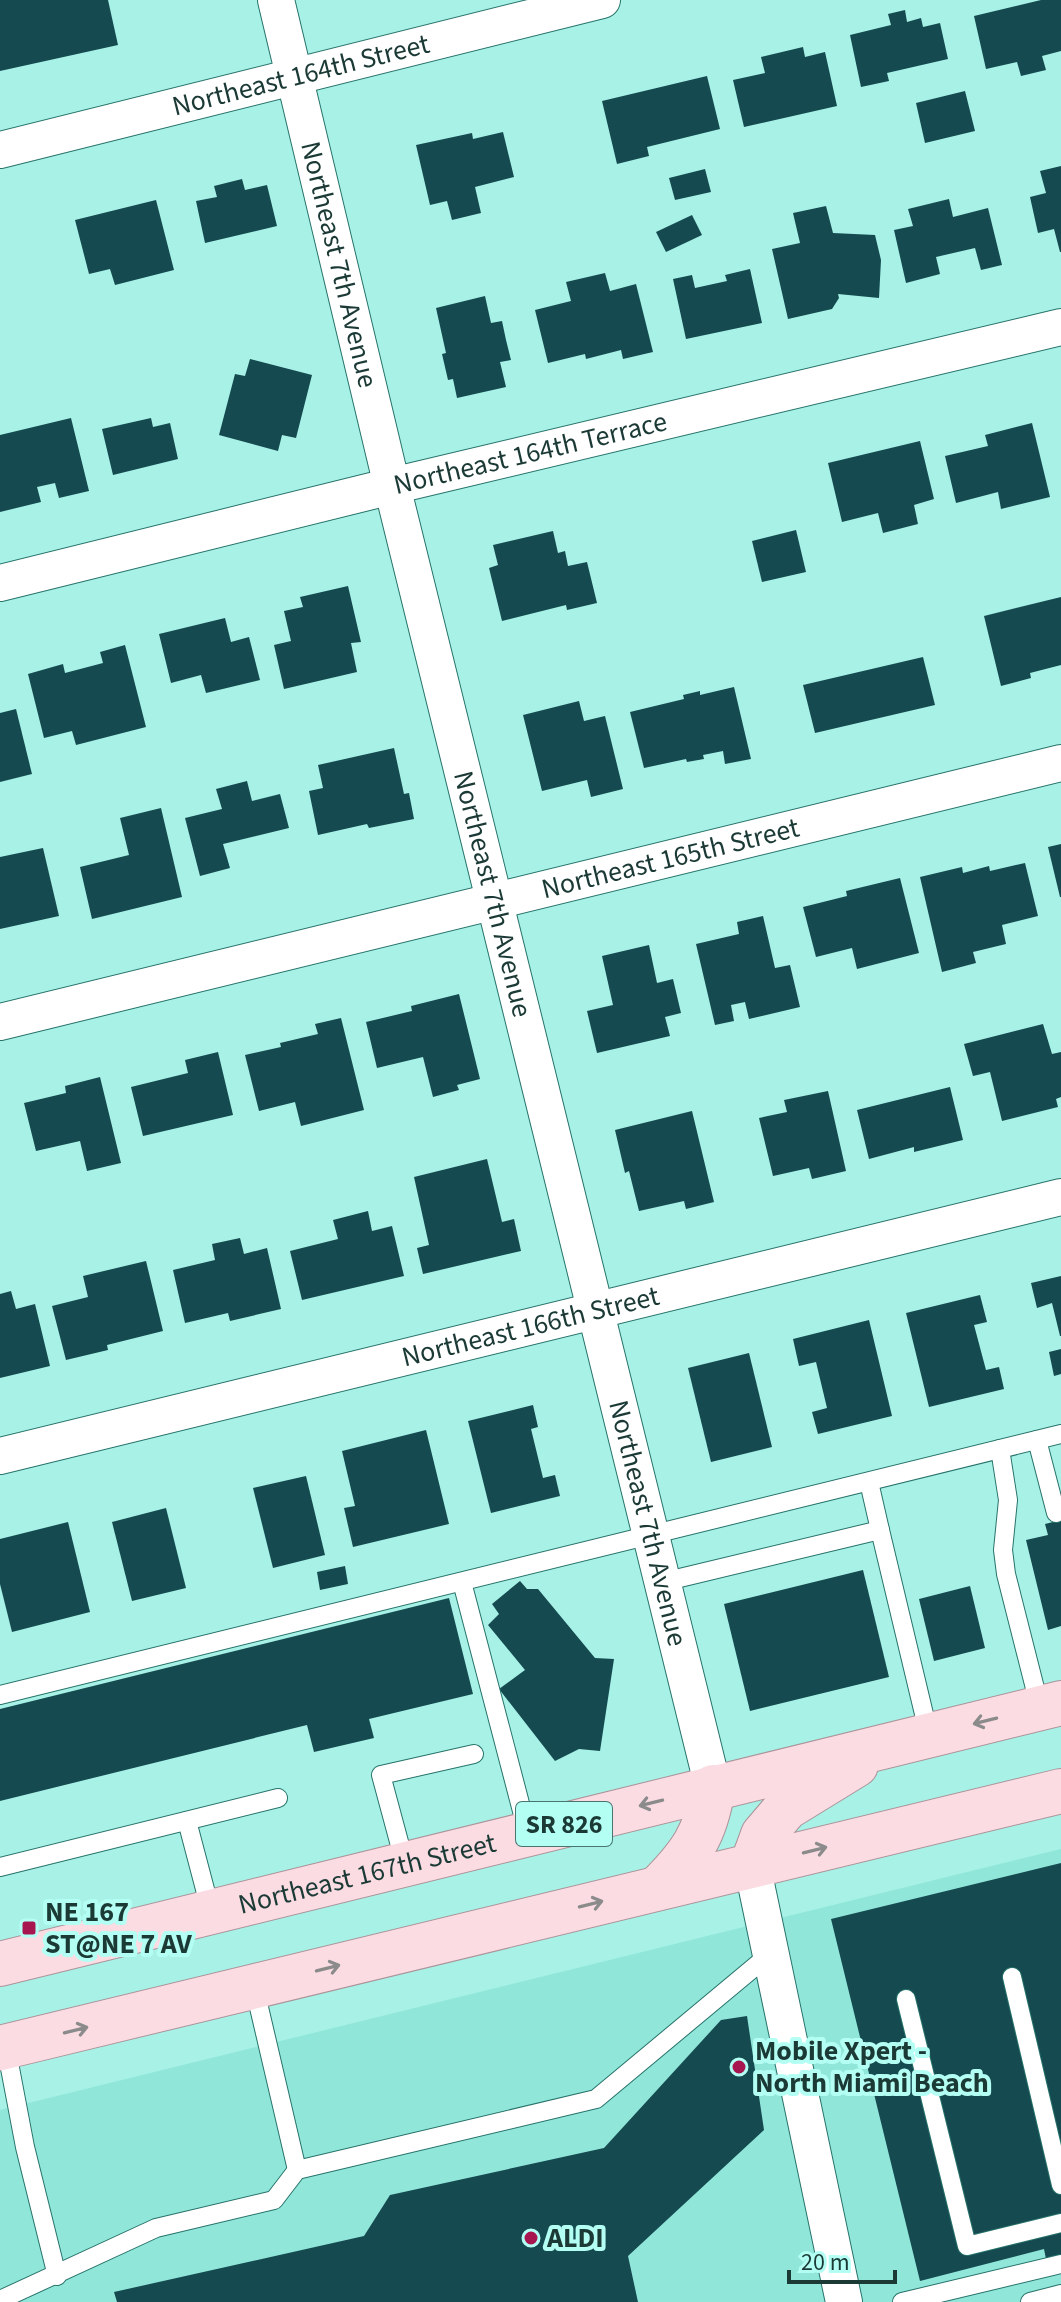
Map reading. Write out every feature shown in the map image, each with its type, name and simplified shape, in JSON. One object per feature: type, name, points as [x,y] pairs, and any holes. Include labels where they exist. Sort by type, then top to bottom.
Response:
[{"type":"main road","name":"Northeast 167th Street","points":[[0,1964],[1050,1706]]},
{"type":"main road","points":[[752,1865],[763,1835],[786,1808],[909,1740]]},
{"type":"main road","points":[[658,1888],[699,1841],[709,1815],[713,1787]]},
{"type":"main road","points":[[3,2048],[1061,1791]]},
{"type":"street","name":"Northeast 7th Avenue","points":[[276,0],[392,486],[713,1787]]},
{"type":"street","name":"Northeast 164th Street","points":[[0,150],[602,0]]},
{"type":"street","name":"Northeast 164th Terrace","points":[[0,583],[1061,327]]},
{"type":"street","name":"Northeast 165th Street","points":[[0,1022],[1061,763]]},
{"type":"street","name":"Northeast 166th Street","points":[[0,1456],[1061,1197]]},
{"type":"street","points":[[752,1865],[844,2302]]},
{"type":"lane","points":[[0,1695],[1061,1434]]},
{"type":"lane","points":[[1037,1440],[1056,1513]]},
{"type":"lane","points":[[1000,1449],[1008,1500],[1003,1550],[1006,1574],[1050,1706]]},
{"type":"lane","points":[[869,1482],[880,1530],[909,1740]]},
{"type":"lane","points":[[663,1582],[880,1530]]},
{"type":"lane","points":[[462,1582],[528,1834]]},
{"type":"lane","points":[[405,1864],[381,1775],[474,1754]]},
{"type":"lane","points":[[0,1867],[278,1798]]},
{"type":"lane","points":[[187,1821],[211,1912]]},
{"type":"lane","points":[[0,2300],[156,2228],[274,2200],[297,2170],[596,2099],[770,1954]]},
{"type":"lane","points":[[1012,1977],[1061,2185]]},
{"type":"lane","points":[[254,1986],[297,2170]]},
{"type":"lane","points":[[906,1999],[967,2246],[1061,2223]]},
{"type":"lane","points":[[3,2048],[57,2276]]},
{"type":"lane","points":[[902,2302],[1061,2264]]},
{"type":"lane","points":[[1030,2302],[1061,2294]]},
{"type":"shaded area","points":[[1061,1849],[1061,2302],[0,2302],[0,2110]]},
{"type":"building","points":[[0,0],[108,0],[118,45],[0,71]]},
{"type":"building","points":[[1041,0],[1061,0],[1061,51],[1042,56],[1046,70],[1021,76],[1017,62],[986,69],[974,16]]},
{"type":"building","points":[[905,10],[907,22],[921,18],[923,27],[940,23],[948,59],[887,73],[889,81],[861,87],[850,35],[891,25],[888,14]]},
{"type":"building","points":[[803,47],[805,57],[825,52],[837,106],[744,127],[733,80],[765,73],[761,57]]},
{"type":"building","points":[[707,76],[720,129],[647,147],[649,156],[617,164],[602,101]]},
{"type":"building","points":[[965,91],[975,131],[925,143],[916,103]]},
{"type":"building","points":[[503,132],[514,177],[475,187],[481,213],[452,220],[447,201],[430,205],[416,145],[472,133],[473,139]]},
{"type":"building","points":[[1061,166],[1060,252],[1054,229],[1038,233],[1030,197],[1046,193],[1040,171]]},
{"type":"building","points":[[705,169],[711,192],[675,200],[669,178]]},
{"type":"building","points":[[242,179],[245,190],[267,185],[277,226],[205,243],[196,201],[217,197],[214,186]]},
{"type":"building","points":[[949,199],[953,217],[988,208],[1002,265],[981,270],[975,248],[936,257],[940,274],[906,283],[894,230],[913,226],[908,209]]},
{"type":"building","points":[[156,200],[174,270],[115,285],[110,269],[89,274],[75,220]]},
{"type":"building","points":[[826,206],[833,233],[875,235],[881,260],[879,298],[838,294],[839,298],[832,309],[788,319],[772,249],[800,243],[793,213]]},
{"type":"building","points":[[692,215],[702,235],[666,252],[656,232]]},
{"type":"building","points":[[750,269],[762,323],[686,339],[673,279],[692,275],[695,288],[727,281],[725,275]]},
{"type":"building","points":[[605,273],[610,291],[636,284],[653,352],[623,359],[621,350],[586,359],[585,354],[548,363],[535,310],[571,301],[566,282]]},
{"type":"building","points":[[485,296],[491,323],[502,321],[511,360],[500,362],[506,387],[457,398],[453,379],[448,380],[442,354],[446,353],[436,308]]},
{"type":"building","points":[[250,359],[312,375],[296,438],[282,435],[278,451],[219,435],[235,374],[245,376]]},
{"type":"building","points":[[71,418],[89,491],[59,498],[55,483],[37,487],[41,502],[0,512],[0,435]]},
{"type":"building","points":[[151,418],[153,427],[170,423],[178,459],[113,475],[102,429]]},
{"type":"building","points":[[1032,423],[1050,497],[1001,509],[998,492],[956,503],[945,456],[988,446],[985,435]]},
{"type":"building","points":[[920,441],[934,499],[914,505],[918,524],[883,533],[878,513],[842,522],[828,463]]},
{"type":"building","points":[[796,530],[806,572],[762,582],[752,541]]},
{"type":"building","points":[[553,531],[558,553],[565,551],[568,566],[587,562],[597,603],[567,610],[566,605],[502,621],[489,568],[498,565],[493,545]]},
{"type":"building","points":[[348,586],[361,642],[351,643],[357,672],[284,689],[274,645],[291,641],[284,611],[303,607],[300,597]]},
{"type":"building","points":[[1061,597],[1061,665],[1030,673],[1031,678],[1001,686],[984,616]]},
{"type":"building","points":[[225,618],[231,642],[249,637],[260,680],[206,693],[201,675],[171,683],[159,634]]},
{"type":"building","points":[[125,645],[146,727],[76,745],[72,731],[44,738],[28,674],[63,664],[65,673],[103,663],[100,652]]},
{"type":"building","points":[[923,657],[935,705],[815,733],[803,685]]},
{"type":"building","points":[[734,687],[751,759],[725,764],[723,751],[703,755],[704,759],[687,762],[686,759],[644,768],[630,712],[684,699],[683,695],[700,691],[700,695]]},
{"type":"building","points":[[579,701],[584,721],[605,716],[623,789],[591,797],[587,780],[542,791],[523,715]]},
{"type":"building","points":[[16,709],[32,774],[0,782],[0,713]]},
{"type":"building","points":[[394,748],[404,794],[409,793],[414,819],[369,828],[367,824],[318,835],[309,791],[323,788],[318,765]]},
{"type":"building","points":[[247,781],[252,801],[280,794],[289,828],[223,844],[230,868],[200,876],[185,818],[222,809],[216,789]]},
{"type":"building","points":[[161,808],[182,897],[92,919],[80,867],[129,855],[120,818]]},
{"type":"building","points":[[1061,844],[1061,897],[1060,897],[1048,847]]},
{"type":"building","points":[[43,848],[59,916],[0,929],[0,857]]},
{"type":"building","points":[[1025,863],[1038,916],[1002,925],[1006,944],[973,952],[976,963],[942,972],[920,877],[962,867],[963,873],[989,866],[990,871]]},
{"type":"building","points":[[900,878],[919,953],[857,969],[852,948],[816,957],[803,907],[847,896],[846,891]]},
{"type":"building","points":[[763,916],[775,968],[790,965],[800,1007],[749,1019],[745,1002],[731,1005],[734,1021],[715,1025],[696,944],[739,934],[737,922]]},
{"type":"building","points":[[649,945],[657,983],[673,979],[681,1013],[665,1017],[670,1036],[597,1053],[587,1011],[613,1005],[602,956]]},
{"type":"building","points":[[459,994],[480,1079],[457,1085],[459,1090],[433,1097],[423,1057],[377,1068],[366,1022],[412,1011],[411,1006]]},
{"type":"building","points":[[341,1018],[364,1110],[301,1126],[295,1102],[259,1111],[245,1055],[318,1034],[315,1024]]},
{"type":"building","points":[[1043,1024],[1052,1054],[1061,1052],[1061,1097],[1056,1099],[1058,1107],[1002,1121],[990,1072],[973,1076],[964,1044]]},
{"type":"building","points":[[218,1052],[233,1115],[143,1136],[131,1087],[188,1073],[185,1060]]},
{"type":"building","points":[[100,1077],[121,1163],[87,1171],[80,1141],[36,1151],[24,1103],[66,1093],[65,1086]]},
{"type":"building","points":[[950,1087],[963,1140],[914,1152],[914,1147],[869,1159],[857,1110]]},
{"type":"building","points":[[828,1091],[846,1171],[812,1179],[809,1168],[773,1176],[759,1118],[787,1112],[784,1100]]},
{"type":"building","points":[[692,1111],[714,1202],[686,1209],[684,1201],[639,1211],[629,1171],[625,1173],[615,1130]]},
{"type":"building","points":[[487,1159],[502,1222],[514,1219],[521,1251],[423,1274],[417,1248],[429,1245],[414,1177]]},
{"type":"building","points":[[368,1211],[372,1231],[392,1226],[404,1276],[302,1300],[290,1251],[338,1239],[333,1220]]},
{"type":"building","points":[[240,1238],[244,1254],[267,1248],[281,1309],[230,1321],[228,1313],[185,1323],[173,1270],[215,1260],[212,1244]]},
{"type":"building","points":[[146,1261],[163,1331],[107,1345],[108,1350],[66,1360],[52,1306],[88,1297],[83,1276]]},
{"type":"building","points":[[1061,1276],[1060,1336],[1052,1303],[1037,1308],[1031,1283]]},
{"type":"building","points":[[11,1291],[16,1309],[35,1304],[50,1366],[0,1378],[0,1294]]},
{"type":"building","points":[[980,1295],[987,1322],[974,1325],[986,1370],[999,1367],[1004,1389],[929,1407],[906,1313]]},
{"type":"building","points":[[869,1320],[892,1416],[818,1434],[812,1412],[827,1408],[816,1362],[799,1366],[793,1339]]},
{"type":"building","points":[[1061,1349],[1061,1374],[1054,1376],[1049,1352]]},
{"type":"building","points":[[749,1353],[772,1447],[711,1462],[688,1368]]},
{"type":"building","points":[[533,1405],[538,1427],[531,1429],[543,1478],[555,1475],[560,1496],[491,1513],[468,1421]]},
{"type":"building","points":[[426,1430],[449,1524],[353,1547],[344,1508],[355,1506],[342,1451]]},
{"type":"building","points":[[306,1476],[325,1555],[273,1568],[253,1488]]},
{"type":"building","points":[[166,1508],[186,1588],[132,1601],[112,1522]]},
{"type":"building","points":[[1061,1520],[1061,1626],[1048,1630],[1026,1540],[1048,1535],[1045,1524]]},
{"type":"building","points":[[68,1522],[90,1612],[12,1632],[0,1584],[0,1539]]},
{"type":"building","points":[[345,1566],[348,1584],[320,1590],[317,1572]]},
{"type":"building","points":[[863,1570],[889,1677],[750,1711],[724,1604]]},
{"type":"building","points":[[520,1581],[527,1589],[538,1589],[595,1658],[614,1659],[600,1751],[579,1749],[555,1761],[499,1689],[525,1670],[488,1625],[499,1614],[492,1604]]},
{"type":"building","points":[[970,1586],[985,1648],[934,1661],[919,1599]]},
{"type":"building","points":[[449,1598],[473,1694],[369,1719],[374,1738],[314,1752],[307,1725],[0,1801],[0,1709]]},
{"type":"building","points":[[1061,1863],[1061,2271],[1049,2274],[1044,2249],[920,2281],[831,1919]]},
{"type":"building","points":[[747,2016],[764,2130],[628,2256],[638,2302],[117,2302],[114,2292],[364,2236],[390,2195],[604,2148],[721,2020]]},
{"type":"place","name":"NE 167 ST@NE 7 AV","points":[[29,1928]]},
{"type":"place","name":"Mobile Xpert - North Miami Beach","points":[[739,2067]]},
{"type":"place","name":"ALDI","points":[[531,2238]]}]
